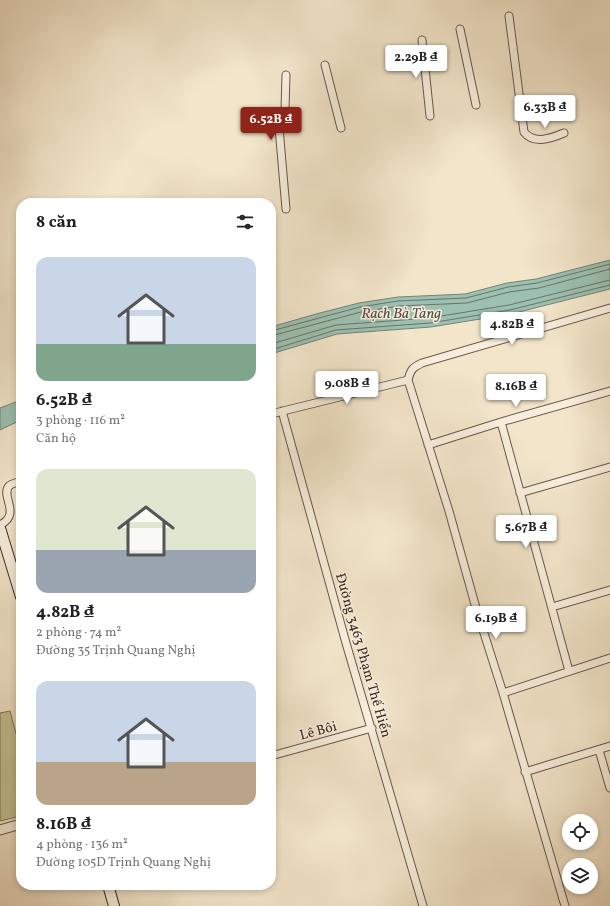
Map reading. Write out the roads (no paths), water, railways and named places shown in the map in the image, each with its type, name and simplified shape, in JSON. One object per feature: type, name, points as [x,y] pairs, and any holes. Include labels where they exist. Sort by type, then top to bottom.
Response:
[{"type":"main road","points":[[0,527],[16,580]]},
{"type":"main road","points":[[109,890],[114,906]]},
{"type":"street","points":[[509,16],[524,132],[530,137],[542,140],[564,133]]},
{"type":"street","points":[[460,30],[476,105]]},
{"type":"street","points":[[422,40],[430,116]]},
{"type":"street","points":[[325,65],[341,128]]},
{"type":"street","points":[[286,75],[285,110],[278,116],[286,209]]},
{"type":"street","points":[[565,906],[503,693],[476,608],[449,511],[408,380],[410,370],[422,363],[610,308]]},
{"type":"street","points":[[276,413],[408,380]]},
{"type":"street","points":[[428,445],[501,422],[610,391]]},
{"type":"street","name":"Đường 3463 Phạm Thế Hiển","points":[[282,411],[319,547],[423,906]]},
{"type":"street","points":[[501,422],[569,671]]},
{"type":"street","points":[[520,493],[610,467]]},
{"type":"street","points":[[0,527],[6,522],[10,515],[7,492],[8,488],[16,483]]},
{"type":"street","points":[[552,607],[610,590]]},
{"type":"street","points":[[503,693],[610,658]]},
{"type":"street","name":"Lê Bôi","points":[[276,755],[372,728]]},
{"type":"street","points":[[525,772],[610,746]]},
{"type":"street","points":[[599,750],[610,788]]},
{"type":"street","points":[[0,830],[16,825]]},
{"type":"water","name":"Rạch Bà Tàng","points":[[610,260],[610,289],[511,314],[431,327],[337,334],[276,352],[276,326],[316,314],[359,303],[398,297],[465,294],[507,283],[536,279]]},
{"type":"water","points":[[16,402],[16,422],[0,430],[0,408]]}]
